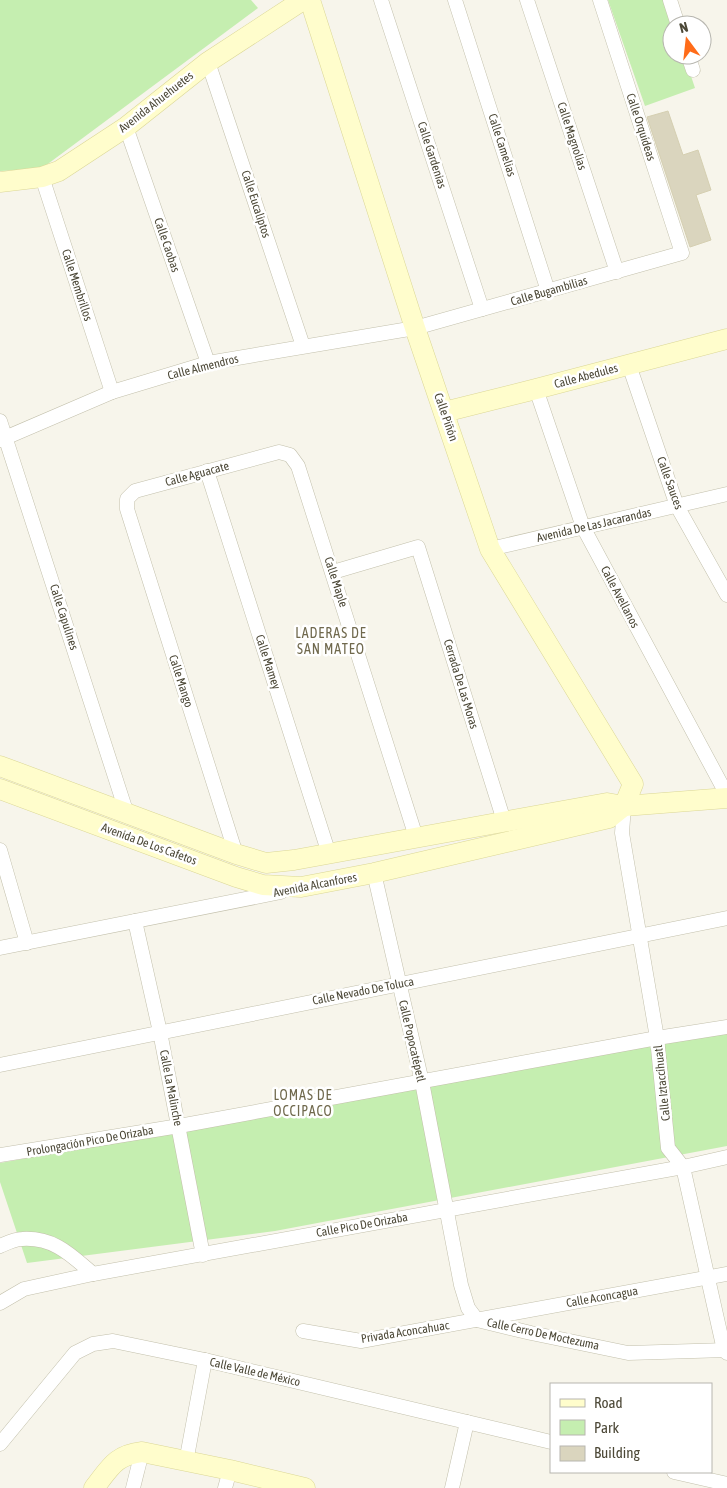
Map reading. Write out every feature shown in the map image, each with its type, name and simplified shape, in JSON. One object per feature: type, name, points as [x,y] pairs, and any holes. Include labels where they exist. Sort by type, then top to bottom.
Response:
[{"type":"street","points":[[268,0],[271,20]]},
{"type":"street","name":"Avenida Ahuehuetes","points":[[0,182],[42,177],[59,171],[126,127],[208,62],[304,0]]},
{"type":"street","name":"Calle Piñón","points":[[310,0],[415,328],[490,549],[633,784],[624,806]]},
{"type":"street","name":"Calle Gardenias","points":[[382,0],[482,309]]},
{"type":"street","name":"Calle Camelias","points":[[455,0],[548,291]]},
{"type":"street","name":"Calle Magnolias","points":[[527,0],[617,272]]},
{"type":"street","name":"Calle Orquídeas","points":[[600,0],[682,253]]},
{"type":"street","points":[[670,0],[675,15]]},
{"type":"street","name":"Calle Eucaliptos","points":[[208,62],[303,346]]},
{"type":"street","points":[[691,65],[693,70]]},
{"type":"street","name":"Calle Caobas","points":[[126,127],[208,363]]},
{"type":"street","name":"Calle Membrillos","points":[[42,177],[112,392]]},
{"type":"street","name":"Calle Bugambilias","points":[[415,328],[682,253]]},
{"type":"street","name":"Calle Almendros","points":[[3,439],[112,392],[208,363],[415,328]]},
{"type":"street","name":"Calle Abedules","points":[[444,412],[727,339]]},
{"type":"street","name":"Calle Sauces","points":[[629,364],[677,506],[727,595]]},
{"type":"street","name":"Calle Avellanos","points":[[536,389],[583,528],[727,796]]},
{"type":"street","name":"Calle Capulines","points":[[0,421],[3,439],[127,814]]},
{"type":"street","name":"Calle Aguacate","points":[[127,509],[127,499],[135,491],[279,452]]},
{"type":"street","name":"Calle Maple","points":[[279,452],[290,455],[298,466],[416,837]]},
{"type":"street","name":"Calle Mamey","points":[[207,471],[329,854]]},
{"type":"street","name":"Avenida De Las Jacarandas","points":[[490,549],[727,494]]},
{"type":"street","name":"Calle Mango","points":[[127,509],[236,854]]},
{"type":"street","name":"Cerrada De Las Moras","points":[[332,572],[418,547],[504,821]]},
{"type":"street","name":"Avenida De Los Cafetos","points":[[0,766],[236,854],[266,862],[294,860]]},
{"type":"street","name":"Avenida De Los Cafetos","points":[[0,789],[236,877],[263,885],[301,888]]},
{"type":"street","name":"Avenida Alcanfores","points":[[294,860],[607,803],[624,806],[727,796]]},
{"type":"street","name":"Avenida Alcanfores","points":[[0,948],[374,873],[609,818],[624,806]]},
{"type":"street","name":"Calle Iztaccíhuatl","points":[[624,806],[622,833],[657,1038],[668,1148],[683,1167],[726,1351]]},
{"type":"street","points":[[0,850],[27,943]]},
{"type":"street","points":[[294,860],[301,888]]},
{"type":"street","name":"Calle Popocatépetl","points":[[374,873],[422,1082],[446,1210]]},
{"type":"street","name":"Calle Nevado De Toluca","points":[[0,1065],[727,918]]},
{"type":"street","name":"Calle La Malinche","points":[[135,921],[160,1032],[203,1255]]},
{"type":"street","points":[[179,1126],[657,1038],[727,1027]]},
{"type":"street","name":"Prolongación Pico De Orizaba","points":[[0,1155],[179,1126]]},
{"type":"street","name":"Calle Pico De Orizaba","points":[[0,1303],[24,1289],[93,1274],[683,1167],[727,1157]]},
{"type":"street","name":"Calle Cerro De Moctezuma","points":[[446,1210],[460,1285],[468,1308],[477,1320],[531,1333],[628,1352],[726,1351]]},
{"type":"street","points":[[0,1246],[21,1239],[46,1240],[67,1251],[93,1274]]},
{"type":"street","name":"Calle Aconcagua","points":[[477,1320],[727,1274]]},
{"type":"street","name":"Privada Aconcahuac","points":[[304,1331],[361,1340],[477,1320]]},
{"type":"street","name":"Calle Valle de México","points":[[0,1444],[75,1353],[94,1344],[113,1341],[205,1360],[550,1442]]},
{"type":"street","points":[[186,1462],[205,1360]]},
{"type":"street","points":[[452,1488],[467,1422]]},
{"type":"street","points":[[133,1488],[142,1452]]},
{"type":"street","points":[[94,1488],[116,1460],[128,1454],[142,1452],[186,1462],[228,1479],[305,1488]]},
{"type":"street","points":[[678,1473],[727,1484]]},
{"type":"green space","points":[[0,0],[251,0],[258,8],[41,169],[0,171]]},
{"type":"green space","points":[[608,0],[667,0],[670,15],[662,15],[662,65],[687,65],[695,88],[645,106]]},
{"type":"green space","points":[[727,1030],[727,1146],[275,1231],[27,1263],[0,1182],[0,1163]]},
{"type":"building","points":[[668,111],[683,155],[698,150],[711,190],[696,195],[711,240],[690,247],[647,117]]},
{"type":"district","name":"LADERAS DE SAN MATEO","points":[[331,642]]},
{"type":"district","name":"LOMAS DE OCCIPACO","points":[[303,1104]]}]
